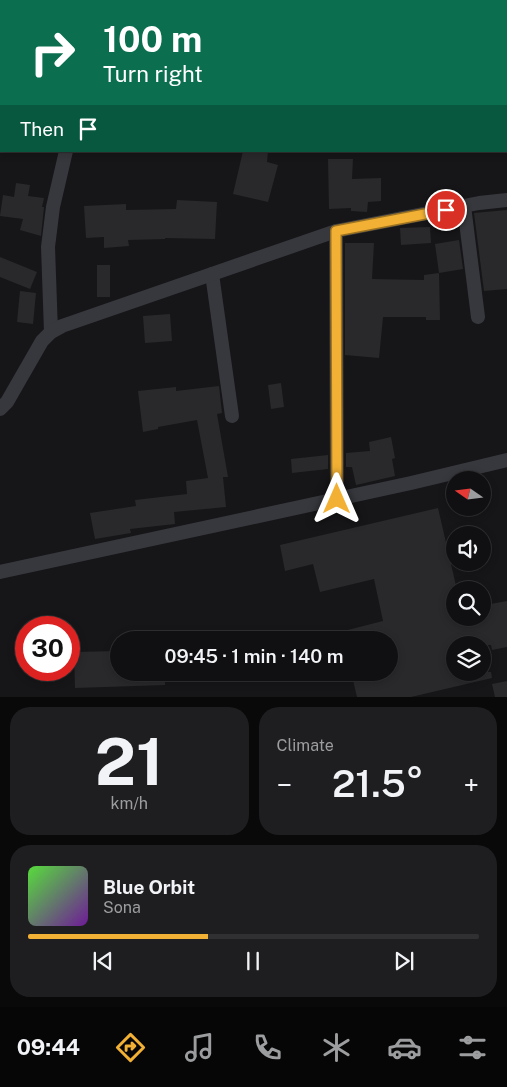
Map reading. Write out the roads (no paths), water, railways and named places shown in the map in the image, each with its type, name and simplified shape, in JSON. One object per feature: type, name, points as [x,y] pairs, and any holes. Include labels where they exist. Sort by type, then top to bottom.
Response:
[{"type":"street","points":[[51,332],[48,247],[53,207],[66,152]]},
{"type":"street","points":[[0,409],[7,402],[42,340],[62,326],[336,231],[464,206],[507,200]]},
{"type":"street","points":[[464,206],[478,317]]},
{"type":"street","points":[[336,231],[337,499]]},
{"type":"street","points":[[212,274],[232,416]]},
{"type":"street","points":[[0,572],[507,460]]}]
